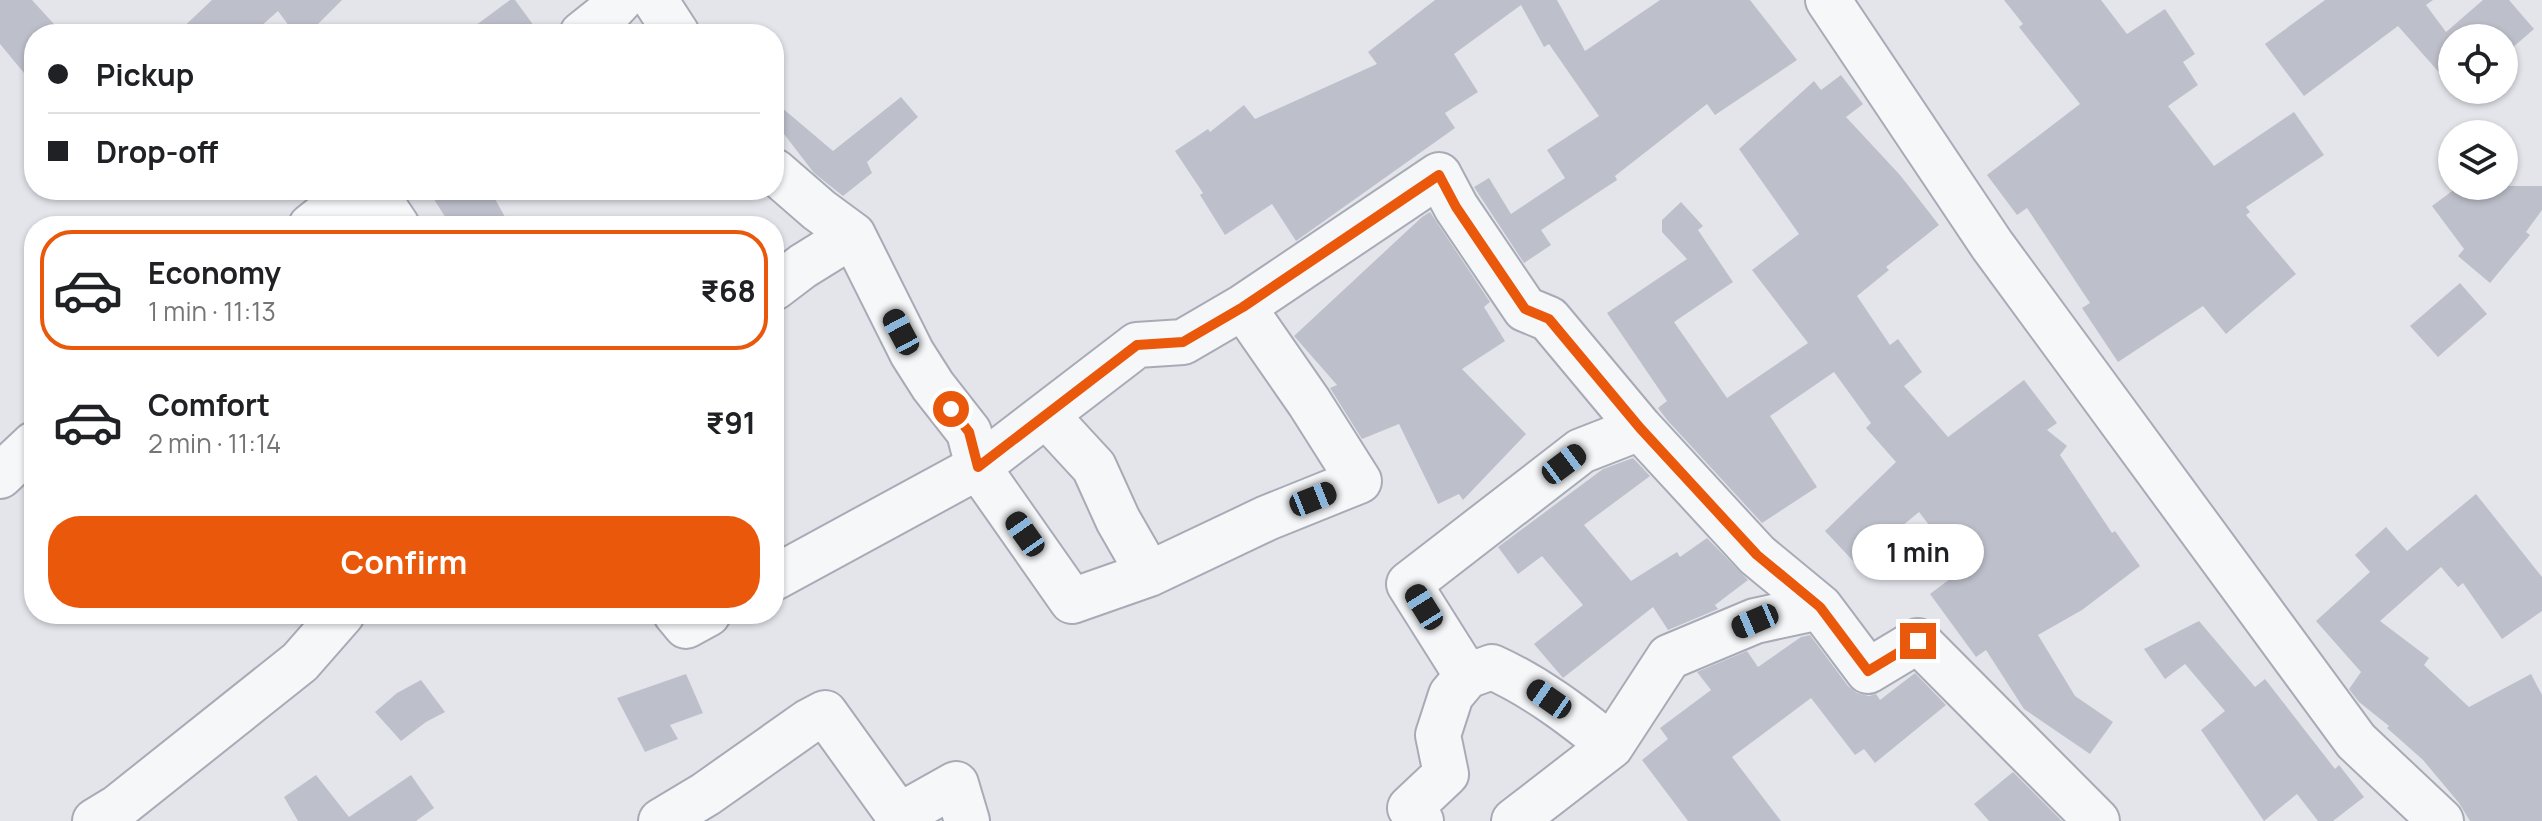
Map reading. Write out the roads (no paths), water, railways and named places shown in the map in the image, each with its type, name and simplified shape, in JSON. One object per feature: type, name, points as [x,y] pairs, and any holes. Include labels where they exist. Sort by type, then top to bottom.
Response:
[{"type":"street","points":[[594,24],[620,0]]},
{"type":"street","points":[[655,0],[671,24]]},
{"type":"street","points":[[1828,0],[1992,245],[2356,741],[2441,821]]},
{"type":"street","points":[[784,573],[978,467],[1137,345],[1183,342],[1243,307],[1439,175],[1456,207],[1525,309],[1549,319],[1640,428],[1757,555],[1820,607],[1868,671],[1918,641],[2097,821]]},
{"type":"street","points":[[784,180],[853,235],[912,353],[969,432],[978,467],[1072,601],[1149,574],[1267,518],[1359,481],[1243,307]]},
{"type":"street","points":[[324,216],[352,200]]},
{"type":"street","points":[[784,280],[853,235]]},
{"type":"street","points":[[1046,415],[1094,467],[1118,520],[1149,574]]},
{"type":"street","points":[[1467,676],[1409,584],[1581,451],[1640,428]]},
{"type":"street","points":[[0,476],[24,453]]},
{"type":"street","points":[[1514,821],[1611,746],[1669,657],[1755,621],[1820,607]]},
{"type":"street","points":[[95,821],[118,807],[300,662],[333,624]]},
{"type":"street","points":[[1421,821],[1410,808],[1446,774],[1438,735],[1451,695],[1467,676],[1492,667],[1525,682],[1611,746]]},
{"type":"street","points":[[661,821],[716,807],[808,722],[825,713],[899,816],[956,784],[967,821]]}]
